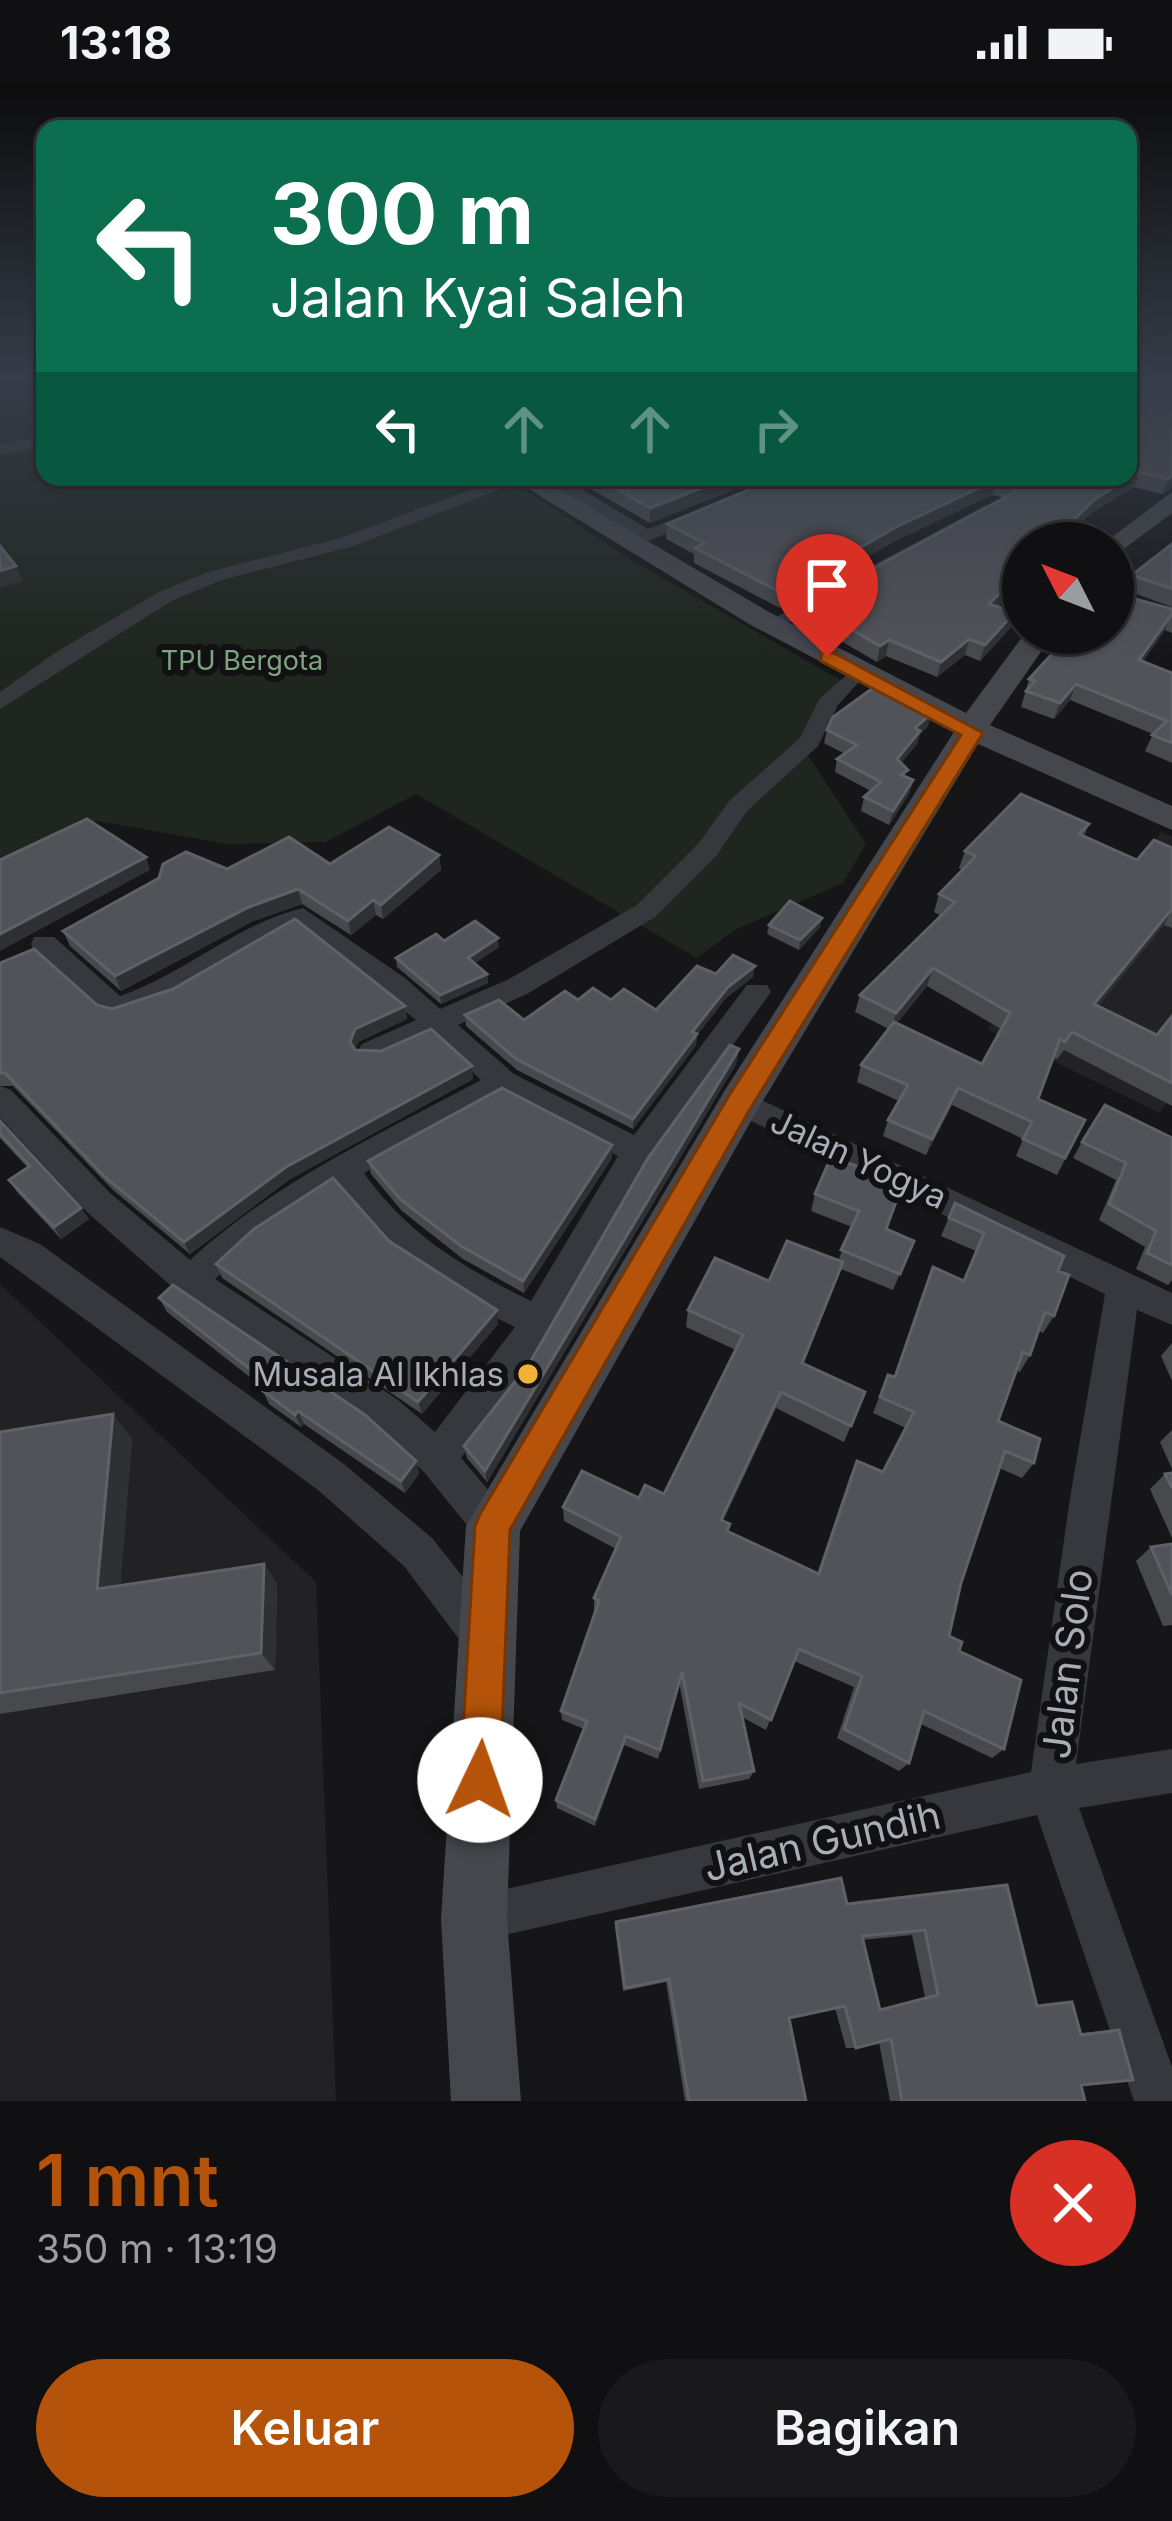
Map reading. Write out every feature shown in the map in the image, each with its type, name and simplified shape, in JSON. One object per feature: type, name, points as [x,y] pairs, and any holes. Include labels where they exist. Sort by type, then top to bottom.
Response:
[{"type":"main road","points":[[538,486],[637,540],[769,626],[972,733],[1172,819]]},
{"type":"main road","points":[[1134,532],[1172,500]]},
{"type":"main road","points":[[486,2101],[473,1919],[493,1526],[740,1102],[1026,654]]},
{"type":"street","points":[[0,702],[63,656],[166,596],[215,576],[347,542],[498,486]]},
{"type":"street","points":[[566,486],[637,540],[711,510]]},
{"type":"street","points":[[769,626],[902,550],[1000,503]]},
{"type":"street","points":[[371,1052],[518,987],[646,911],[708,849],[738,806],[810,741],[828,703],[857,672]]},
{"type":"street","points":[[15,960],[54,939],[116,1008],[203,973],[278,923],[303,917],[437,1021],[502,1082],[639,1152]]},
{"type":"street","points":[[437,1459],[513,1362],[639,1152],[757,992]]},
{"type":"street","points":[[190,1280],[245,1230],[502,1082]]},
{"type":"street","points":[[0,1098],[99,1203],[190,1280],[385,1412],[437,1459],[493,1526]]},
{"type":"street","name":"Jalan Yogya","points":[[740,1102],[1172,1310]]},
{"type":"street","points":[[344,1170],[379,1220],[425,1265],[537,1321]]},
{"type":"street","points":[[0,1241],[28,1254],[331,1477],[418,1552],[487,1641]]},
{"type":"street","name":"Jalan Solo","points":[[1124,1285],[1089,1498],[1051,1790],[1159,2101]]},
{"type":"street","name":"Jalan Gundih","points":[[473,1919],[1051,1790],[1172,1771]]},
{"type":"shaded area","points":[[1162,832],[1172,837],[1172,1094],[1160,1113],[987,1029]]},
{"type":"shaded area","points":[[0,1284],[316,1582],[336,2101],[0,2101]]},
{"type":"green space","name":"TPU Bergota","points":[[0,468],[36,468],[36,486],[519,486],[635,562],[842,681],[800,743],[866,844],[843,883],[736,929],[697,958],[416,794],[326,842],[228,844],[97,821],[0,858]]},
{"type":"building","points":[[1137,468],[1172,468],[1168,479],[1137,474]]},
{"type":"building","points":[[612,486],[707,486],[650,508]]},
{"type":"building","points":[[758,486],[983,486],[896,527],[782,593],[695,548],[704,543],[667,524]]},
{"type":"building","points":[[1014,486],[1117,486],[1071,522],[1002,522],[1002,591],[989,604],[1002,608],[1002,626],[985,645],[969,639],[941,662],[889,640],[880,646],[807,604],[1015,492]]},
{"type":"building","points":[[1172,544],[1172,589],[1134,573]]},
{"type":"building","points":[[0,546],[16,566],[0,571]]},
{"type":"building","points":[[1134,599],[1172,609],[1139,660],[1172,673],[1172,743],[1152,735],[1167,721],[1076,684],[1060,703],[1026,691],[1035,681],[1029,679],[1052,654],[1134,654]]},
{"type":"building","points":[[873,688],[932,713],[915,728],[920,731],[897,759],[908,770],[901,775],[913,780],[893,811],[864,797],[881,782],[837,759],[857,745],[827,730],[833,717]]},
{"type":"building","points":[[1021,794],[1089,824],[1079,834],[1137,860],[1154,840],[1172,848],[1172,909],[1094,1004],[1157,1035],[1172,1016],[1172,1083],[1072,1032],[1065,1042],[1060,1039],[1038,1099],[1085,1120],[1065,1158],[1023,1139],[1032,1122],[958,1088],[932,1139],[888,1120],[908,1085],[861,1065],[894,1022],[982,1064],[1010,1013],[933,968],[896,1013],[860,995],[955,902],[939,894],[976,856],[965,851]]},
{"type":"building","points":[[87,819],[146,857],[0,934],[0,860]]},
{"type":"building","points":[[389,827],[439,855],[381,905],[373,900],[348,921],[298,889],[249,907],[115,976],[63,931],[159,878],[163,864],[186,852],[227,869],[289,837],[330,864]]},
{"type":"building","points":[[790,901],[822,918],[800,940],[769,925]]},
{"type":"building","points":[[295,919],[405,1006],[355,1029],[350,1042],[355,1050],[381,1051],[431,1029],[472,1066],[286,1167],[184,1242],[106,1178],[0,1073],[0,963],[34,949],[97,1005],[112,1009],[173,989]]},
{"type":"building","points":[[475,921],[498,938],[468,958],[487,974],[440,995],[396,958],[436,934],[444,941]]},
{"type":"building","points":[[733,955],[755,966],[728,987],[692,1032],[697,1034],[633,1119],[516,1059],[465,1015],[499,1000],[524,1020],[565,991],[578,1000],[593,988],[611,1000],[624,989],[656,1010],[697,966],[716,974]]},
{"type":"building","points":[[730,1045],[739,1049],[485,1471],[464,1446],[529,1364],[648,1158]]},
{"type":"building","points":[[502,1088],[612,1145],[523,1281],[461,1246],[400,1199],[368,1161]]},
{"type":"building","points":[[1105,1105],[1172,1138],[1172,1265],[1147,1253],[1156,1231],[1109,1204],[1126,1163],[1082,1142]]},
{"type":"building","points":[[0,1121],[81,1208],[54,1227],[9,1180],[30,1166],[0,1134]]},
{"type":"building","points":[[831,1157],[903,1183],[886,1229],[914,1241],[900,1274],[841,1250],[859,1211],[815,1194]]},
{"type":"building","points":[[333,1178],[389,1241],[497,1310],[418,1402],[216,1264],[254,1229]]},
{"type":"building","points":[[955,1203],[1064,1256],[1058,1271],[1069,1275],[1054,1316],[1045,1312],[1030,1355],[1023,1352],[998,1421],[1040,1439],[1034,1463],[1005,1451],[961,1583],[949,1636],[962,1642],[959,1651],[1021,1680],[1004,1749],[924,1711],[909,1763],[844,1729],[862,1676],[799,1649],[771,1720],[739,1703],[754,1771],[703,1781],[682,1672],[660,1750],[626,1736],[595,1819],[556,1800],[587,1721],[561,1711],[599,1601],[594,1598],[621,1537],[563,1507],[582,1471],[639,1498],[645,1485],[664,1494],[743,1335],[688,1310],[715,1258],[769,1281],[787,1241],[843,1262],[802,1363],[865,1392],[851,1426],[781,1392],[721,1520],[730,1524],[727,1531],[819,1574],[857,1461],[883,1472],[914,1412],[880,1397],[888,1375],[895,1377],[933,1267],[964,1281],[984,1233],[949,1218]]},
{"type":"building","points":[[173,1285],[365,1415],[416,1461],[401,1481],[263,1391],[269,1384],[159,1298]]},
{"type":"building","points":[[113,1414],[97,1589],[264,1564],[261,1653],[0,1693],[0,1432]]},
{"type":"building","points":[[1172,1544],[1172,1595],[1151,1547]]},
{"type":"building","points":[[841,1878],[847,1904],[1007,1885],[1037,2006],[1072,2002],[1081,2035],[1119,2030],[1133,2080],[1081,2085],[1085,2101],[902,2101],[891,2039],[856,2048],[845,2006],[789,2018],[806,2101],[689,2101],[669,1979],[625,1988],[616,1922]],"holes":[[[925,1930],[938,1995],[880,2010],[862,1936]]]},
{"type":"place","name":"Musala Al Ikhlas","points":[[528,1374]]},
{"type":"route","points":[[480,1780],[493,1526],[740,1102],[972,733],[827,657]]}]
